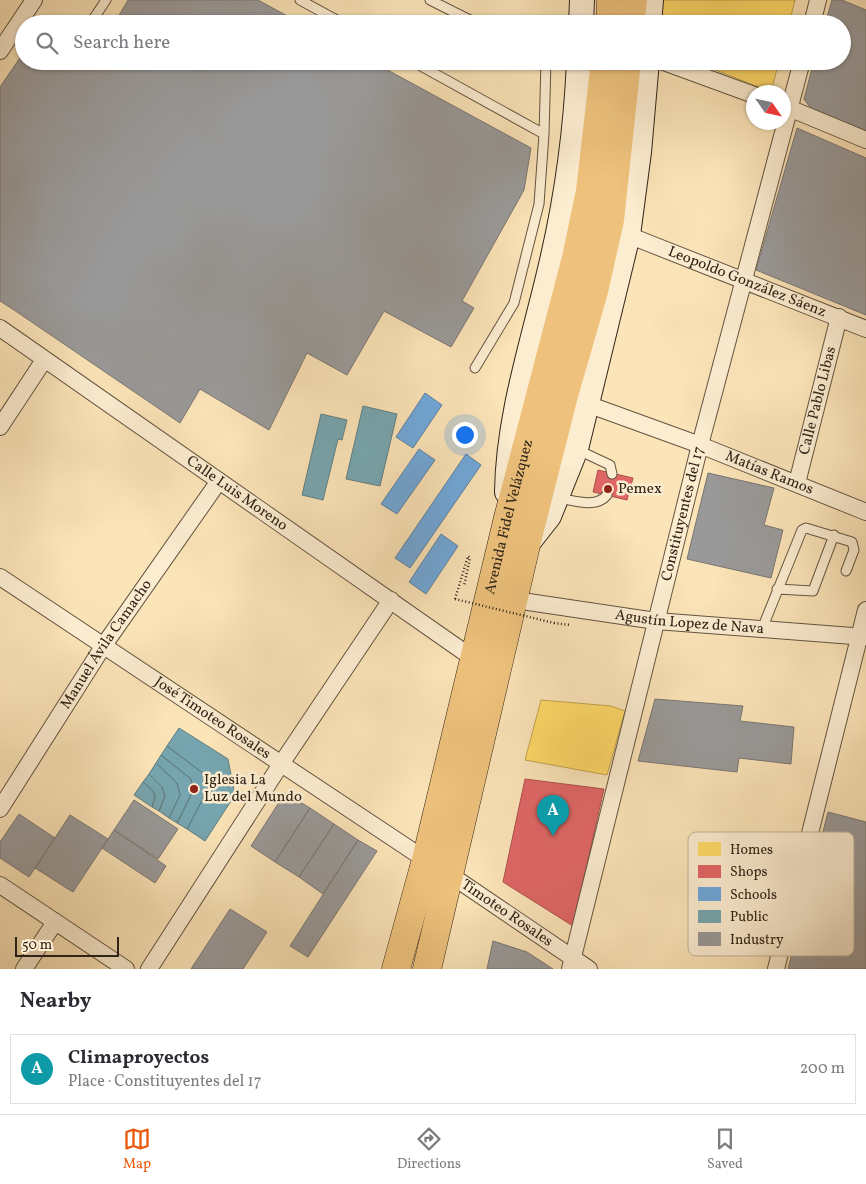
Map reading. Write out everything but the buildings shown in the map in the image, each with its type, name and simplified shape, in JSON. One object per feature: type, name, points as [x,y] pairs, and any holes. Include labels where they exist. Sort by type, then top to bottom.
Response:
[{"type":"highway","points":[[611,15],[612,0]]},
{"type":"highway","points":[[631,15],[633,0]]},
{"type":"highway","name":"Avenida Fidel Velázquez","points":[[396,969],[426,860],[508,518],[564,396],[569,290],[590,191],[605,70]]},
{"type":"highway","name":"Avenida Fidel Velázquez","points":[[427,969],[515,600],[526,545],[564,396],[594,291],[610,220],[626,70]]},
{"type":"street","points":[[24,15],[34,0]]},
{"type":"street","points":[[581,15],[582,0]]},
{"type":"street","points":[[650,15],[651,0]]},
{"type":"street","points":[[814,15],[818,0]]},
{"type":"street","points":[[0,51],[15,28]]},
{"type":"street","points":[[508,518],[506,491],[510,446],[524,373],[569,184],[578,70]]},
{"type":"street","points":[[526,545],[549,516],[558,498],[576,449],[564,396],[628,234],[639,152],[645,70]]},
{"type":"street","points":[[686,70],[746,92]]},
{"type":"street","name":"Constituyentes del 17","points":[[791,95],[799,70]]},
{"type":"street","points":[[791,109],[866,140]]},
{"type":"street","name":"Constituyentes del 17","points":[[572,964],[700,445],[781,130]]},
{"type":"street","name":"Leopoldo González Sáenz","points":[[628,234],[866,329]]},
{"type":"street","name":"Calle Pablo Libas","points":[[797,483],[839,317]]},
{"type":"street","name":"Calle Luis Moreno","points":[[0,328],[474,659]]},
{"type":"street","points":[[0,427],[44,360]]},
{"type":"street","name":"Matías Ramos","points":[[564,396],[700,445],[866,512]]},
{"type":"street","name":"Manuel Ávila Camacho","points":[[0,810],[104,646],[218,481]]},
{"type":"street","name":"José Timoteo Rosales","points":[[0,577],[426,860]]},
{"type":"street","points":[[150,969],[281,764],[391,600]]},
{"type":"street","name":"Agustín Lopez de Nava","points":[[515,600],[656,621],[862,637]]},
{"type":"street","points":[[811,832],[862,637],[866,610]]},
{"type":"street","name":"Timoteo Rosales","points":[[449,874],[572,964],[589,969]]},
{"type":"street","points":[[0,885],[126,969]]},
{"type":"street","points":[[24,969],[55,922]]},
{"type":"street","points":[[776,969],[779,956]]},
{"type":"lane","points":[[96,15],[106,0]]},
{"type":"lane","points":[[300,0],[311,3],[330,15]]},
{"type":"lane","points":[[430,0],[460,15]]},
{"type":"lane","points":[[428,70],[544,134]]},
{"type":"lane","points":[[474,368],[517,296],[539,204],[546,70]]},
{"type":"lane","points":[[576,449],[610,465],[612,474]]},
{"type":"lane","points":[[558,498],[594,503],[602,501],[606,496]]},
{"type":"lane","points":[[762,629],[802,530],[810,527],[852,542],[855,546],[846,571]]},
{"type":"lane","points":[[777,589],[813,591],[834,535]]},
{"type":"path","points":[[464,586],[470,558],[468,556],[455,599],[554,624]]},
{"type":"place","name":"Pemex","points":[[608,489]]},
{"type":"place","name":"Iglesia La Luz del Mundo","points":[[194,789]]},
{"type":"place","name":"Climaproyectos","points":[[553,836]]}]
